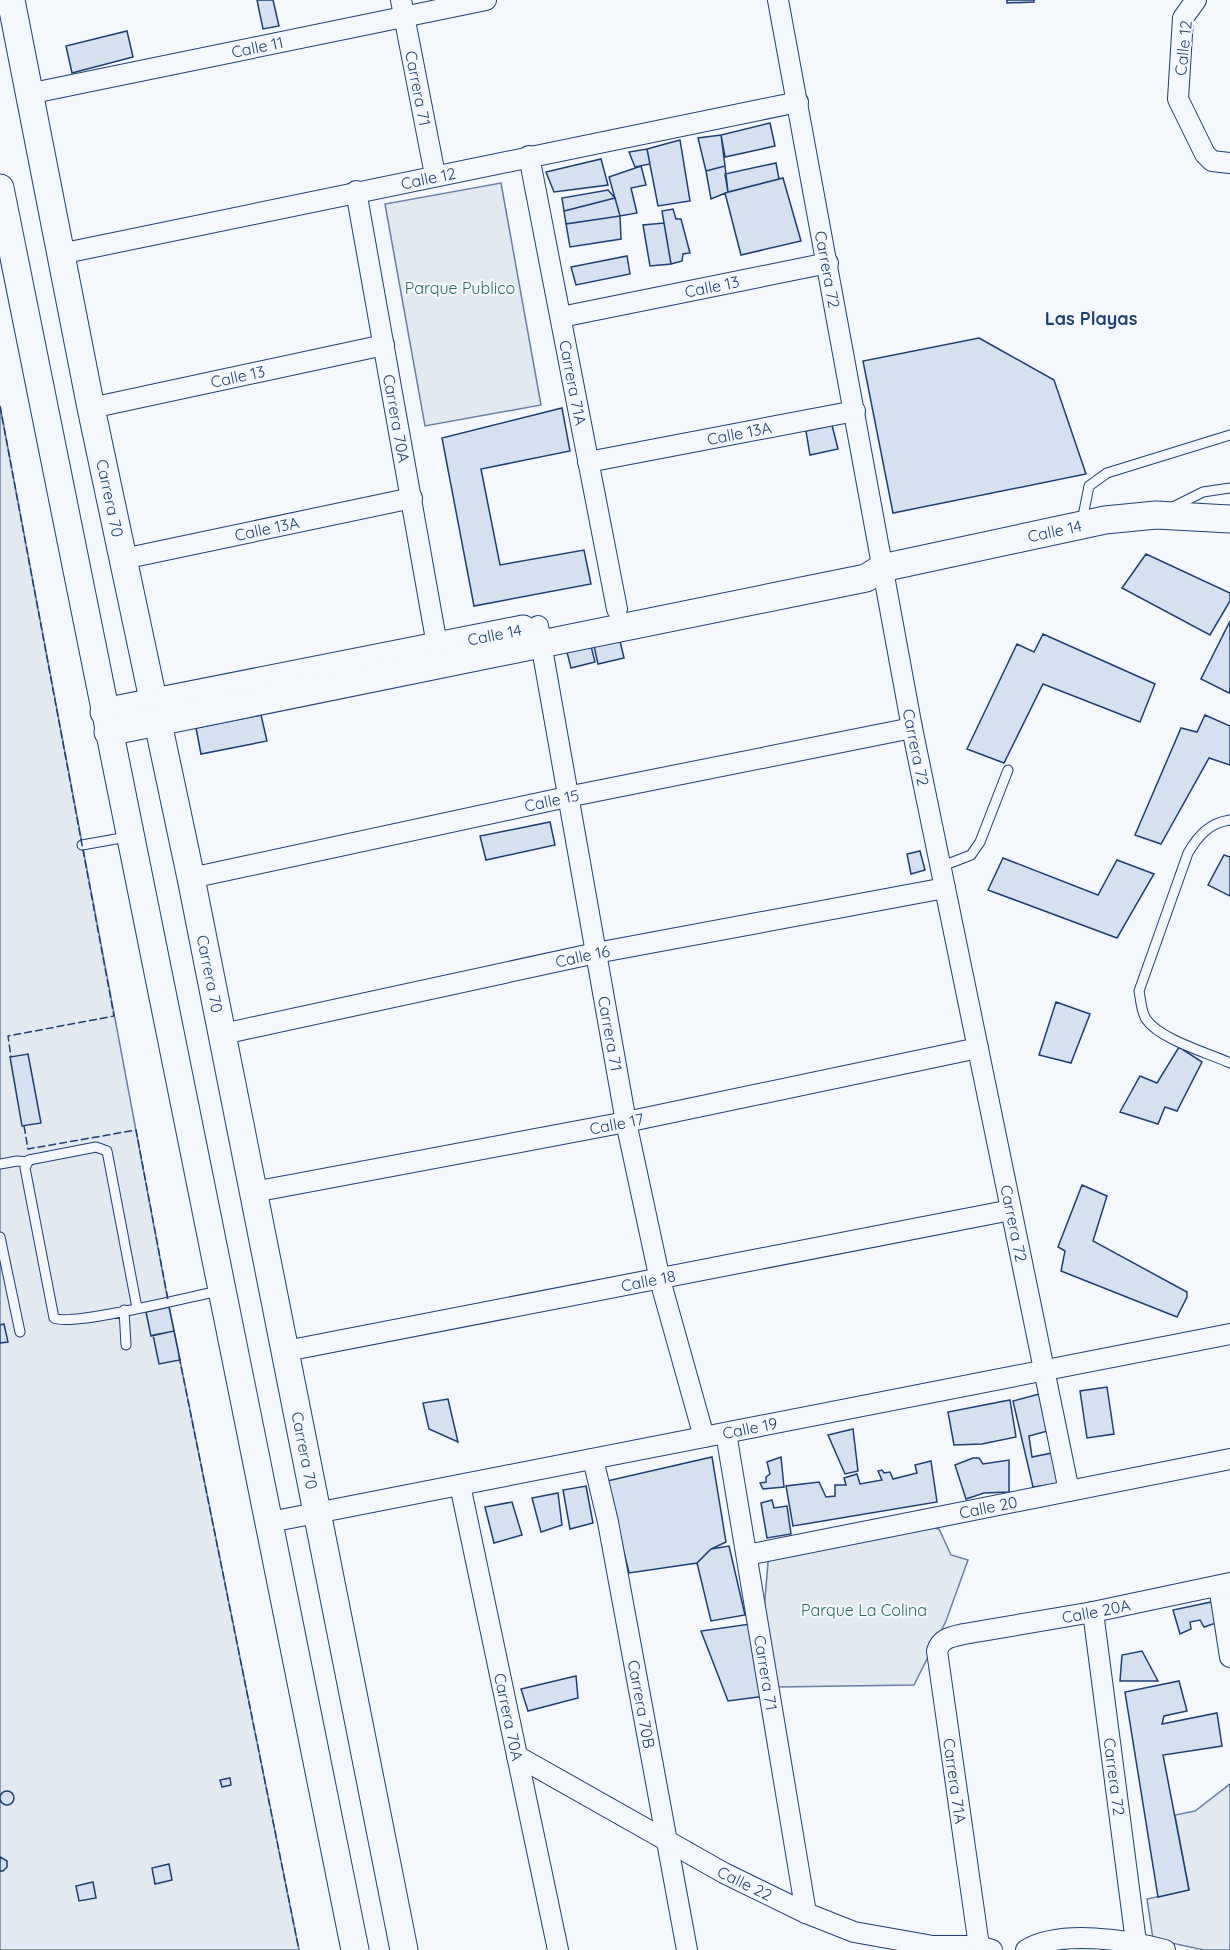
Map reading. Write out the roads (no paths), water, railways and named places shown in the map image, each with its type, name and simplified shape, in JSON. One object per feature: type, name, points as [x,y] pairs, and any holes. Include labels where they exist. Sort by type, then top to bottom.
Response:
[{"type":"main road","name":"Carrera 70","points":[[11,0],[91,408],[223,1034],[404,1950]]},
{"type":"main road","points":[[0,188],[129,837],[356,1950]]},
{"type":"main road","name":"Calle 14","points":[[156,711],[540,635],[866,578],[882,568],[1105,520],[1156,515],[1230,519]]},
{"type":"main road","name":"Calle 14","points":[[106,722],[437,645],[540,635],[617,609],[862,560],[882,568]]},
{"type":"street","name":"Calle 11","points":[[28,94],[403,8],[486,0]]},
{"type":"street","name":"Carrera 72","points":[[778,0],[912,728],[1069,1491]]},
{"type":"street","name":"Calle 12","points":[[1196,0],[1183,18],[1178,99],[1205,154],[1212,161],[1230,163]]},
{"type":"street","name":"Carrera 71","points":[[403,8],[435,175]]},
{"type":"street","name":"Calle 12","points":[[60,254],[356,191],[798,102]]},
{"type":"street","name":"Carrera 71A","points":[[529,156],[617,609]]},
{"type":"street","name":"Carrera 70A","points":[[356,191],[437,645]]},
{"type":"street","name":"Calle 13","points":[[561,317],[828,263]]},
{"type":"street","name":"Calle 13","points":[[91,408],[384,345]]},
{"type":"street","name":"Calle 13A","points":[[588,462],[855,411]]},
{"type":"street","name":"Calle 13A","points":[[123,559],[412,498]]},
{"type":"street","name":"Carrera 71","points":[[540,635],[626,1122],[660,1280],[704,1437]]},
{"type":"street","name":"Calle 15","points":[[191,878],[567,797],[912,728]]},
{"type":"street","name":"Calle 16","points":[[223,1034],[596,953],[945,888]]},
{"type":"street","name":"Calle 17","points":[[254,1192],[626,1122],[978,1048]]},
{"type":"street","name":"Calle 18","points":[[286,1352],[1011,1210]]},
{"type":"street","name":"Calle 19","points":[[270,1522],[1230,1334]]},
{"type":"street","name":"Carrera 71","points":[[726,1433],[806,1913]]},
{"type":"street","name":"Carrera 70B","points":[[593,1459],[608,1522],[687,1950]]},
{"type":"street","name":"Calle 20","points":[[747,1556],[1230,1459]]},
{"type":"street","name":"Carrera 70A","points":[[460,1485],[558,1950]]},
{"type":"street","name":"Calle 20A","points":[[964,1634],[1093,1612],[1225,1585]]},
{"type":"street","points":[[1225,1585],[1230,1657]]},
{"type":"street","name":"Carrera 72","points":[[1093,1612],[1136,1942]]},
{"type":"street","name":"Carrera 71A","points":[[964,1634],[945,1639],[937,1651],[986,1948]]},
{"type":"street","name":"Calle 22","points":[[517,1756],[724,1874],[806,1913],[854,1932],[933,1946],[986,1948]]},
{"type":"street","points":[[1026,1950],[1052,1941],[1085,1939],[1136,1942],[1165,1950]]},
{"type":"lane","points":[[1082,525],[1089,486],[1107,473],[1230,435]]},
{"type":"lane","points":[[1156,515],[1203,492],[1230,488]]},
{"type":"lane","points":[[940,867],[971,855],[980,842],[1008,770]]},
{"type":"lane","points":[[1230,820],[1220,822],[1199,834],[1188,853],[1139,991],[1141,1008],[1147,1020],[1163,1034],[1230,1063]]},
{"type":"lane","points":[[82,845],[129,837]]},
{"type":"lane","points":[[0,1164],[27,1162],[96,1147],[107,1151],[137,1308]]},
{"type":"lane","points":[[27,1162],[25,1168],[54,1318],[69,1321],[223,1290]]},
{"type":"lane","points":[[0,1237],[20,1332]]},
{"type":"lane","points":[[124,1310],[126,1345]]},
{"type":"district","name":"Las Playas","points":[[1091,319]]},
{"type":"park label","name":"Parque Publico","points":[[460,288]]},
{"type":"park label","name":"Parque La Colina","points":[[864,1610]]}]
